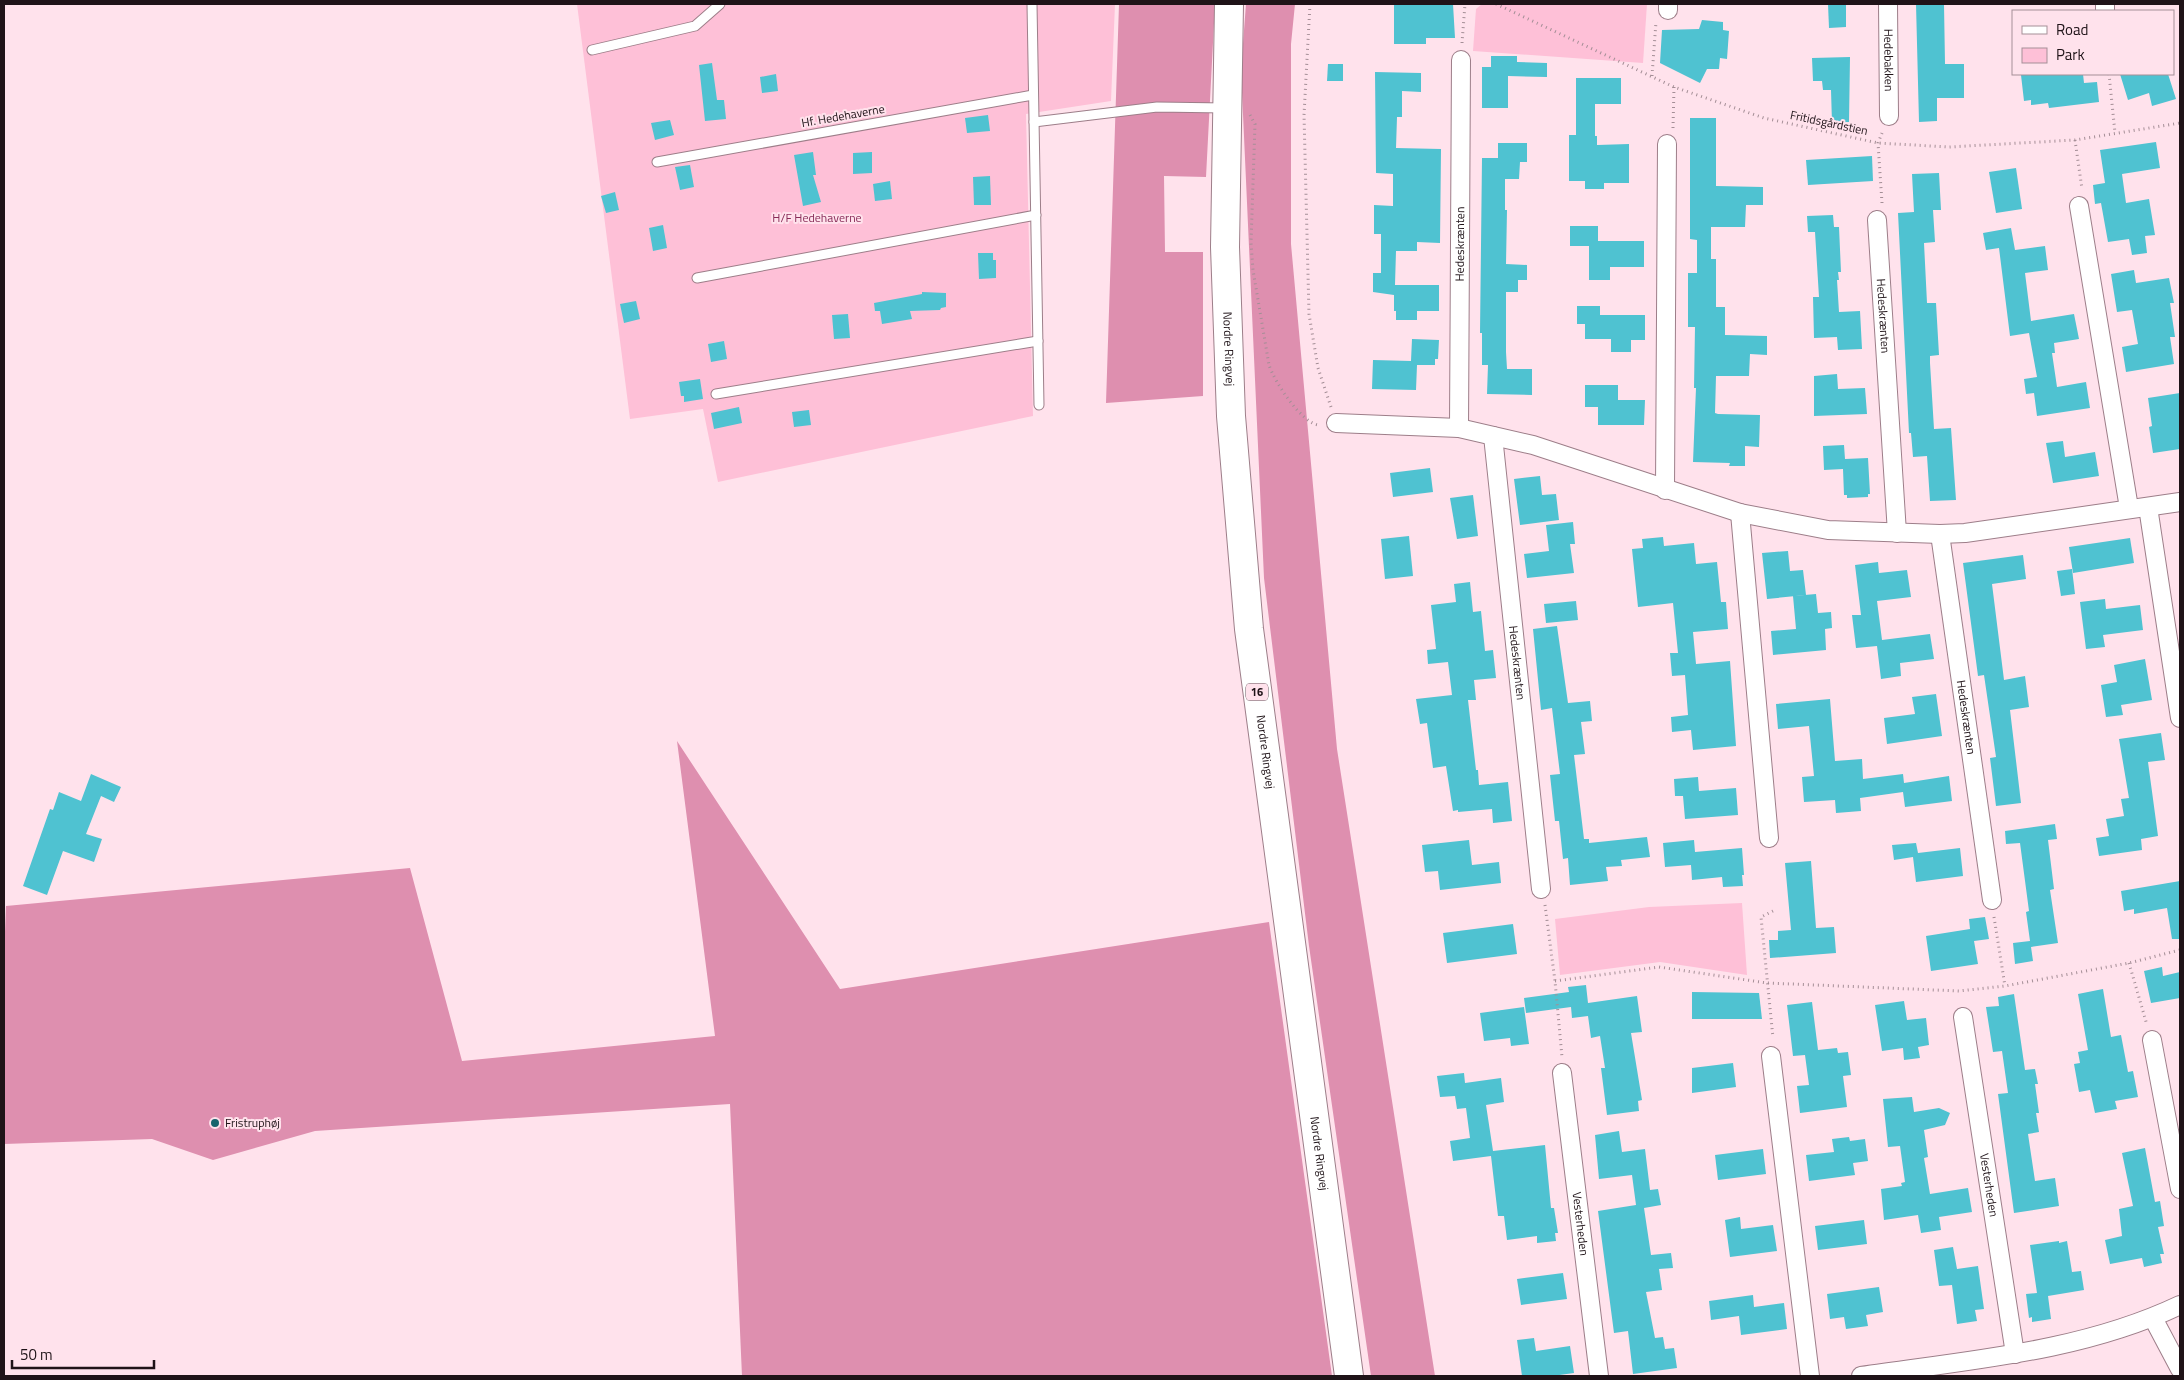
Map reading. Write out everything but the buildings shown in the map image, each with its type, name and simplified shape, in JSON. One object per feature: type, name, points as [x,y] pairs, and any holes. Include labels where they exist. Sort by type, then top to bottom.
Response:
[{"type":"main road","name":"Nordre Ringvej","points":[[1229,4],[1225,247],[1231,416],[1249,629],[1349,1376]]},
{"type":"street","name":"Hedebakken","points":[[1888,4],[1889,116]]},
{"type":"street","name":"Hedeskrænten","points":[[1459,428],[1461,60]]},
{"type":"street","points":[[1665,490],[1667,144]]},
{"type":"street","points":[[2079,206],[2129,508]]},
{"type":"street","name":"Hedeskrænten","points":[[1876,220],[1897,533]]},
{"type":"street","points":[[1336,423],[1459,428],[1534,445],[1665,490],[1740,513],[1828,530],[1940,534],[1965,533],[2180,502]]},
{"type":"street","name":"Hedeskrænten","points":[[1493,436],[1540,889]]},
{"type":"street","points":[[2148,507],[2180,718]]},
{"type":"street","points":[[1740,513],[1769,838]]},
{"type":"street","name":"Hedeskrænten","points":[[1940,534],[1992,900]]},
{"type":"street","name":"Vesterheden","points":[[1963,1017],[2015,1354]]},
{"type":"street","points":[[2152,1040],[2180,1189]]},
{"type":"street","points":[[1771,1056],[1810,1376]]},
{"type":"street","name":"Vesterheden","points":[[1562,1073],[1599,1376]]},
{"type":"street","points":[[1861,1376],[1955,1369],[2079,1341],[2153,1318],[2180,1305]]},
{"type":"street","points":[[2153,1318],[2180,1370]]},
{"type":"lane","points":[[592,50],[695,26],[720,4]]},
{"type":"lane","points":[[1032,4],[1040,405]]},
{"type":"lane","name":"Hf. Hedehaverne","points":[[658,162],[1034,95]]},
{"type":"lane","points":[[1034,122],[1156,107],[1226,108]]},
{"type":"lane","points":[[697,278],[1036,215]]},
{"type":"lane","points":[[716,394],[1038,341]]},
{"type":"path","points":[[1226,108],[1248,112],[1252,116],[1254,124],[1251,243],[1253,270],[1272,375],[1301,414],[1315,424],[1336,423],[1318,368],[1309,314],[1304,115],[1310,4]]},
{"type":"path","points":[[1461,60],[1465,4]]},
{"type":"path","name":"Fritidsgårdstien","points":[[1496,4],[1674,86],[1764,118],[1878,143],[1949,147],[2075,140],[2180,123]]},
{"type":"path","points":[[1652,76],[1656,18],[1668,7]]},
{"type":"path","points":[[2109,75],[2115,133]]},
{"type":"path","points":[[1667,144],[1673,134],[1674,86]]},
{"type":"path","points":[[1876,220],[1882,207],[1878,143],[1889,116]]},
{"type":"path","points":[[2075,140],[2082,187],[2079,206]]},
{"type":"path","points":[[1540,889],[1547,911],[1562,1048],[1562,1073]]},
{"type":"path","points":[[1992,900],[2005,986]]},
{"type":"path","points":[[1771,1056],[1774,1043],[1762,917],[1773,911]]},
{"type":"path","points":[[1555,981],[1659,968],[1767,983],[1959,991],[2005,986],[2129,963],[2180,950]]},
{"type":"path","points":[[2129,963],[2152,1040]]},
{"type":"green space","name":"H/F Hedehaverne","points":[[577,4],[1115,4],[1111,101],[1026,114],[1033,416],[718,482],[703,409],[630,419]]},
{"type":"green space","points":[[1482,4],[1647,4],[1643,63],[1473,51],[1476,9]]},
{"type":"green space","points":[[1742,903],[1747,975],[1660,962],[1560,975],[1555,919],[1649,907]]},
{"type":"shaded area","points":[[1119,4],[1215,4],[1206,177],[1164,176],[1165,252],[1203,252],[1203,396],[1106,403]]},
{"type":"shaded area","points":[[1246,4],[1295,4],[1291,44],[1291,244],[1337,749],[1435,1376],[1371,1376],[1309,946],[1264,578],[1241,70]]},
{"type":"shaded area","points":[[677,741],[840,989],[1269,922],[1332,1376],[742,1376],[730,1104],[315,1131],[213,1160],[152,1139],[4,1144],[4,957],[6,906],[410,868],[462,1061],[715,1036]]},
{"type":"place","name":"Fristruphøj","points":[[215,1123]]}]
